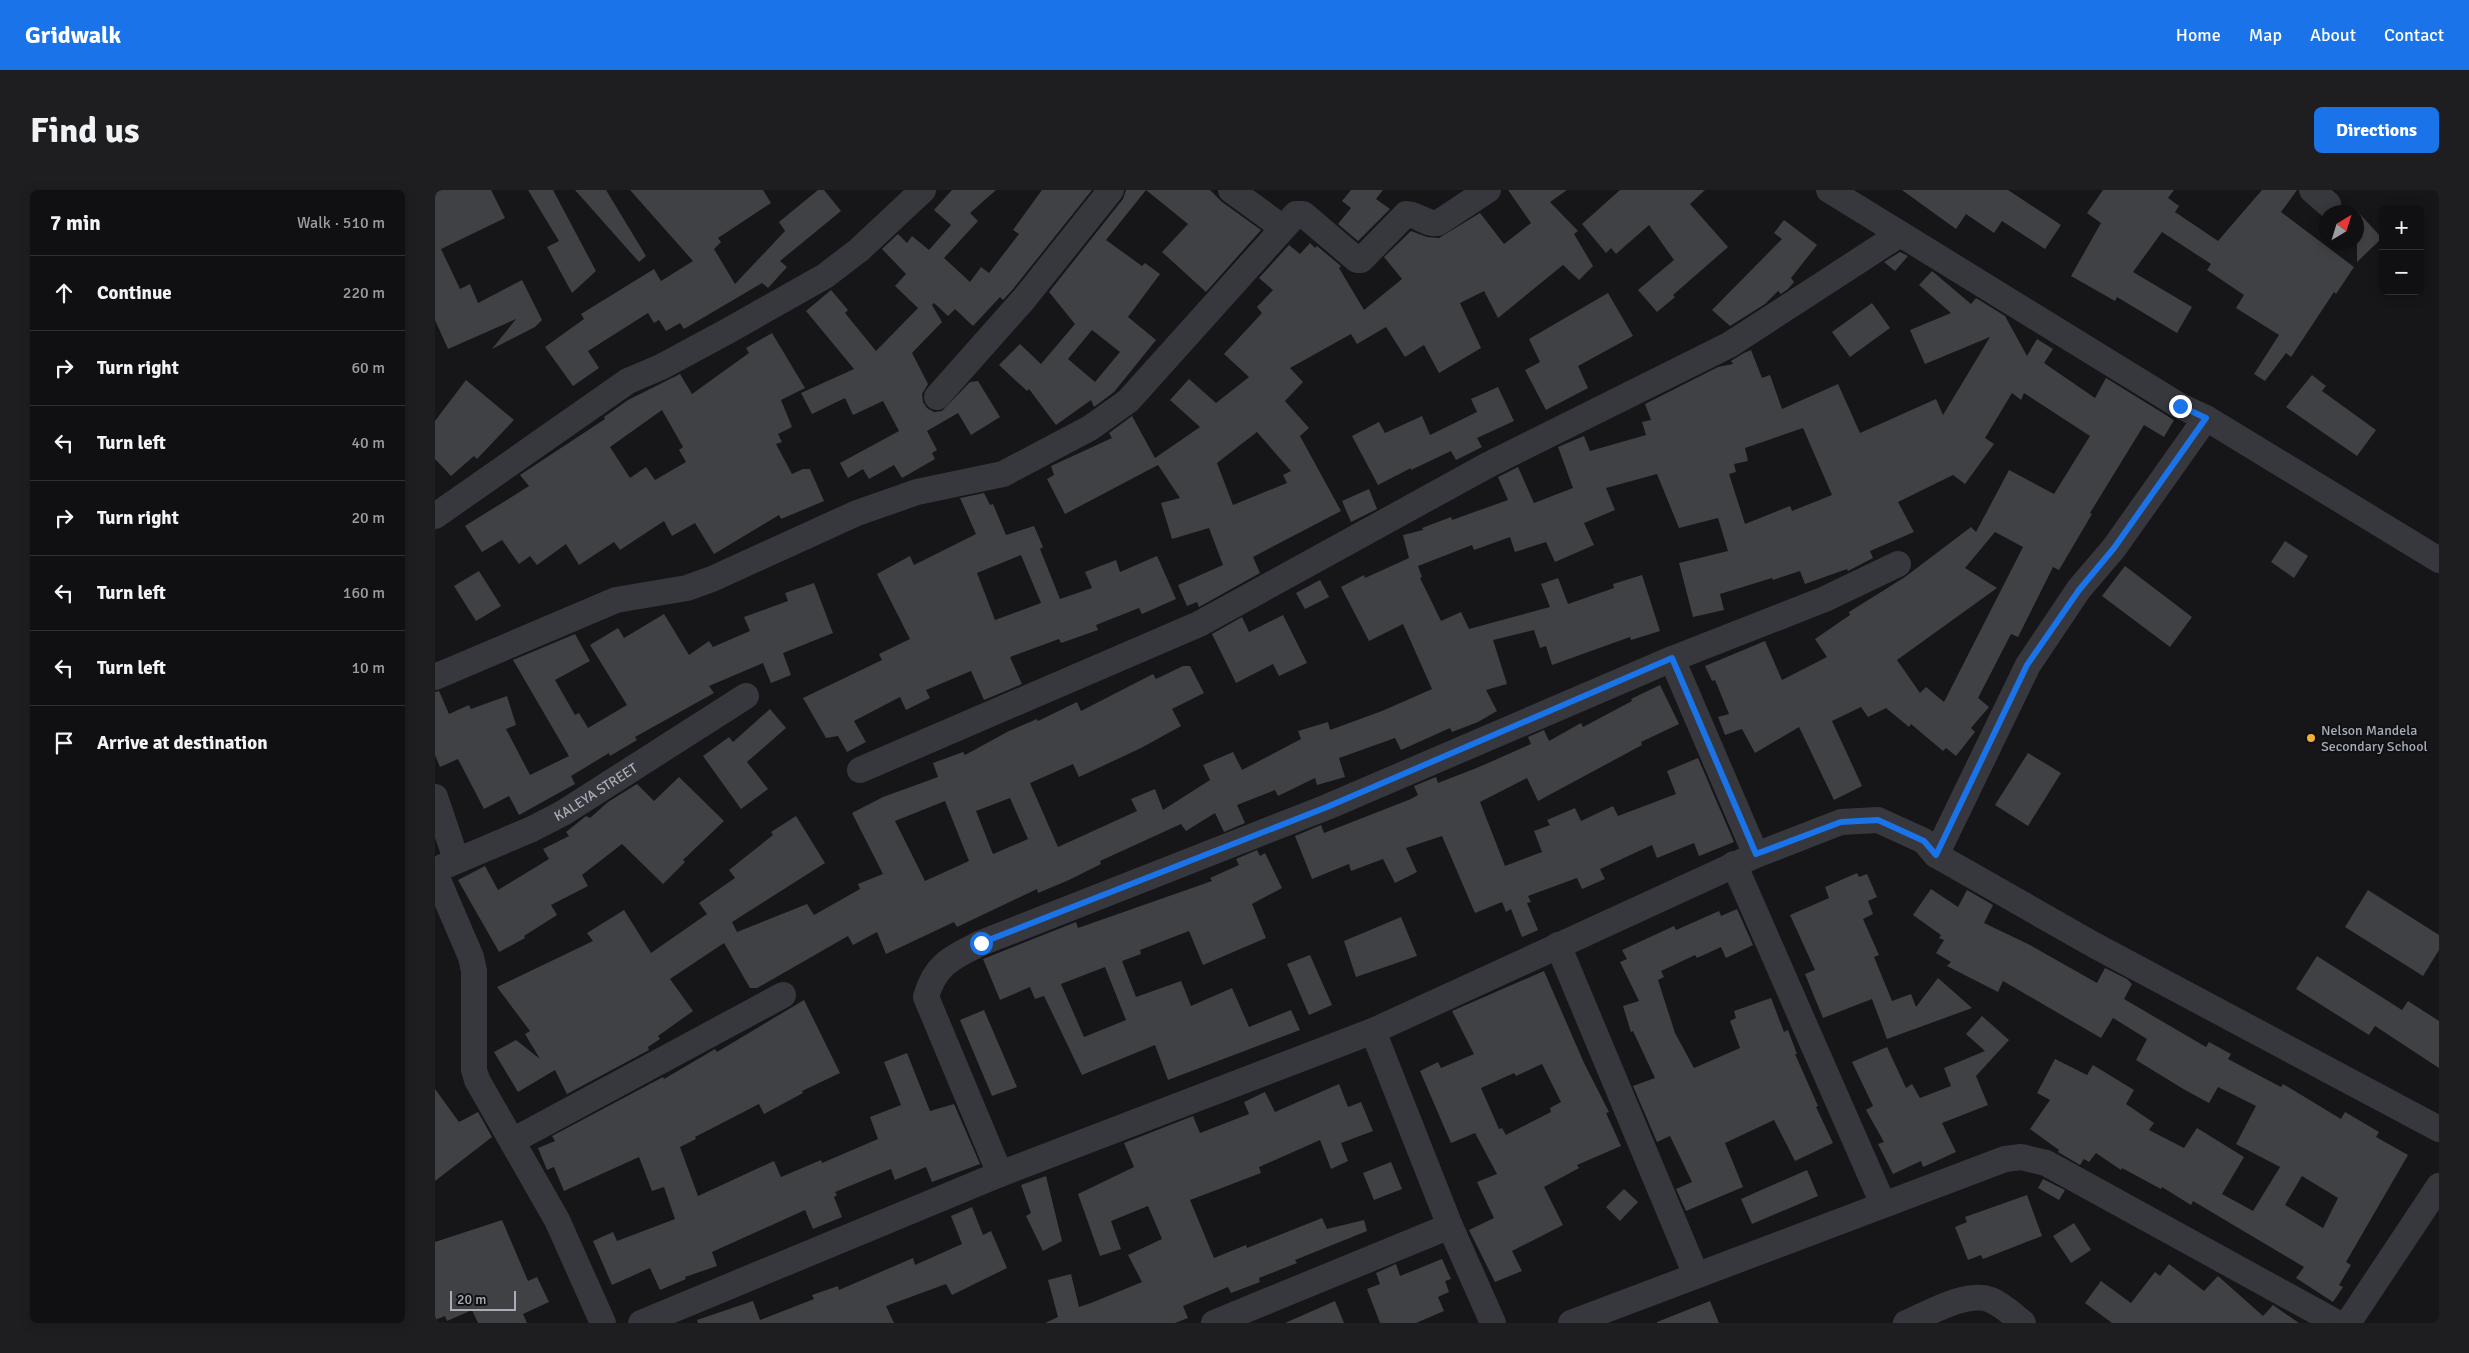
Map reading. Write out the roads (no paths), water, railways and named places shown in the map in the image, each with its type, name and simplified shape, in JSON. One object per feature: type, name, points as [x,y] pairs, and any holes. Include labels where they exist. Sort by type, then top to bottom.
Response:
[{"type":"street","points":[[435,516],[628,381],[661,367],[727,332],[825,276],[859,250],[923,190]]},
{"type":"street","points":[[937,397],[1024,299],[1111,190]]},
{"type":"street","points":[[1231,190],[1283,228]]},
{"type":"street","points":[[435,677],[616,600],[687,588],[712,579],[857,513],[917,492],[1003,474],[1090,428],[1128,401],[1296,214],[1303,214],[1357,260],[1361,260],[1406,214],[1411,214],[1431,224],[1439,223],[1488,190]]},
{"type":"street","points":[[1829,190],[2180,406],[2206,418],[2439,560]]},
{"type":"street","points":[[860,770],[1199,624],[1488,465],[1729,345],[1900,234]]},
{"type":"street","points":[[1936,855],[2027,665],[2079,590],[2114,548],[2206,418]]},
{"type":"street","points":[[1000,1174],[926,997],[930,983],[939,968],[955,956],[981,943],[1327,807],[1672,658],[1825,599],[1898,564]]},
{"type":"street","points":[[1672,658],[1745,859],[1883,1204]]},
{"type":"street","name":"KALEYA STREET","points":[[442,867],[532,829],[563,813],[746,696]]},
{"type":"street","points":[[435,797],[442,867],[474,971],[474,1070],[477,1080],[557,1220],[603,1323]]},
{"type":"street","points":[[641,1323],[1000,1174],[1373,1031],[1745,859],[1841,822],[1878,820],[1924,841],[1936,855],[2094,945],[2439,1129]]},
{"type":"street","points":[[1558,945],[1696,1275]]},
{"type":"street","points":[[512,1141],[783,995]]},
{"type":"street","points":[[1373,1031],[1450,1226],[1493,1323]]},
{"type":"street","points":[[1571,1323],[1883,1204],[2005,1159],[2021,1157],[2046,1163],[2337,1323]]},
{"type":"street","points":[[2348,1323],[2439,1186]]},
{"type":"street","points":[[1214,1323],[1450,1226]]},
{"type":"street","points":[[1906,1323],[1964,1299],[1977,1297],[1991,1300],[2023,1323]]},
{"type":"place","name":"Nelson Mandela Secondary School","points":[[2311,738]]}]
